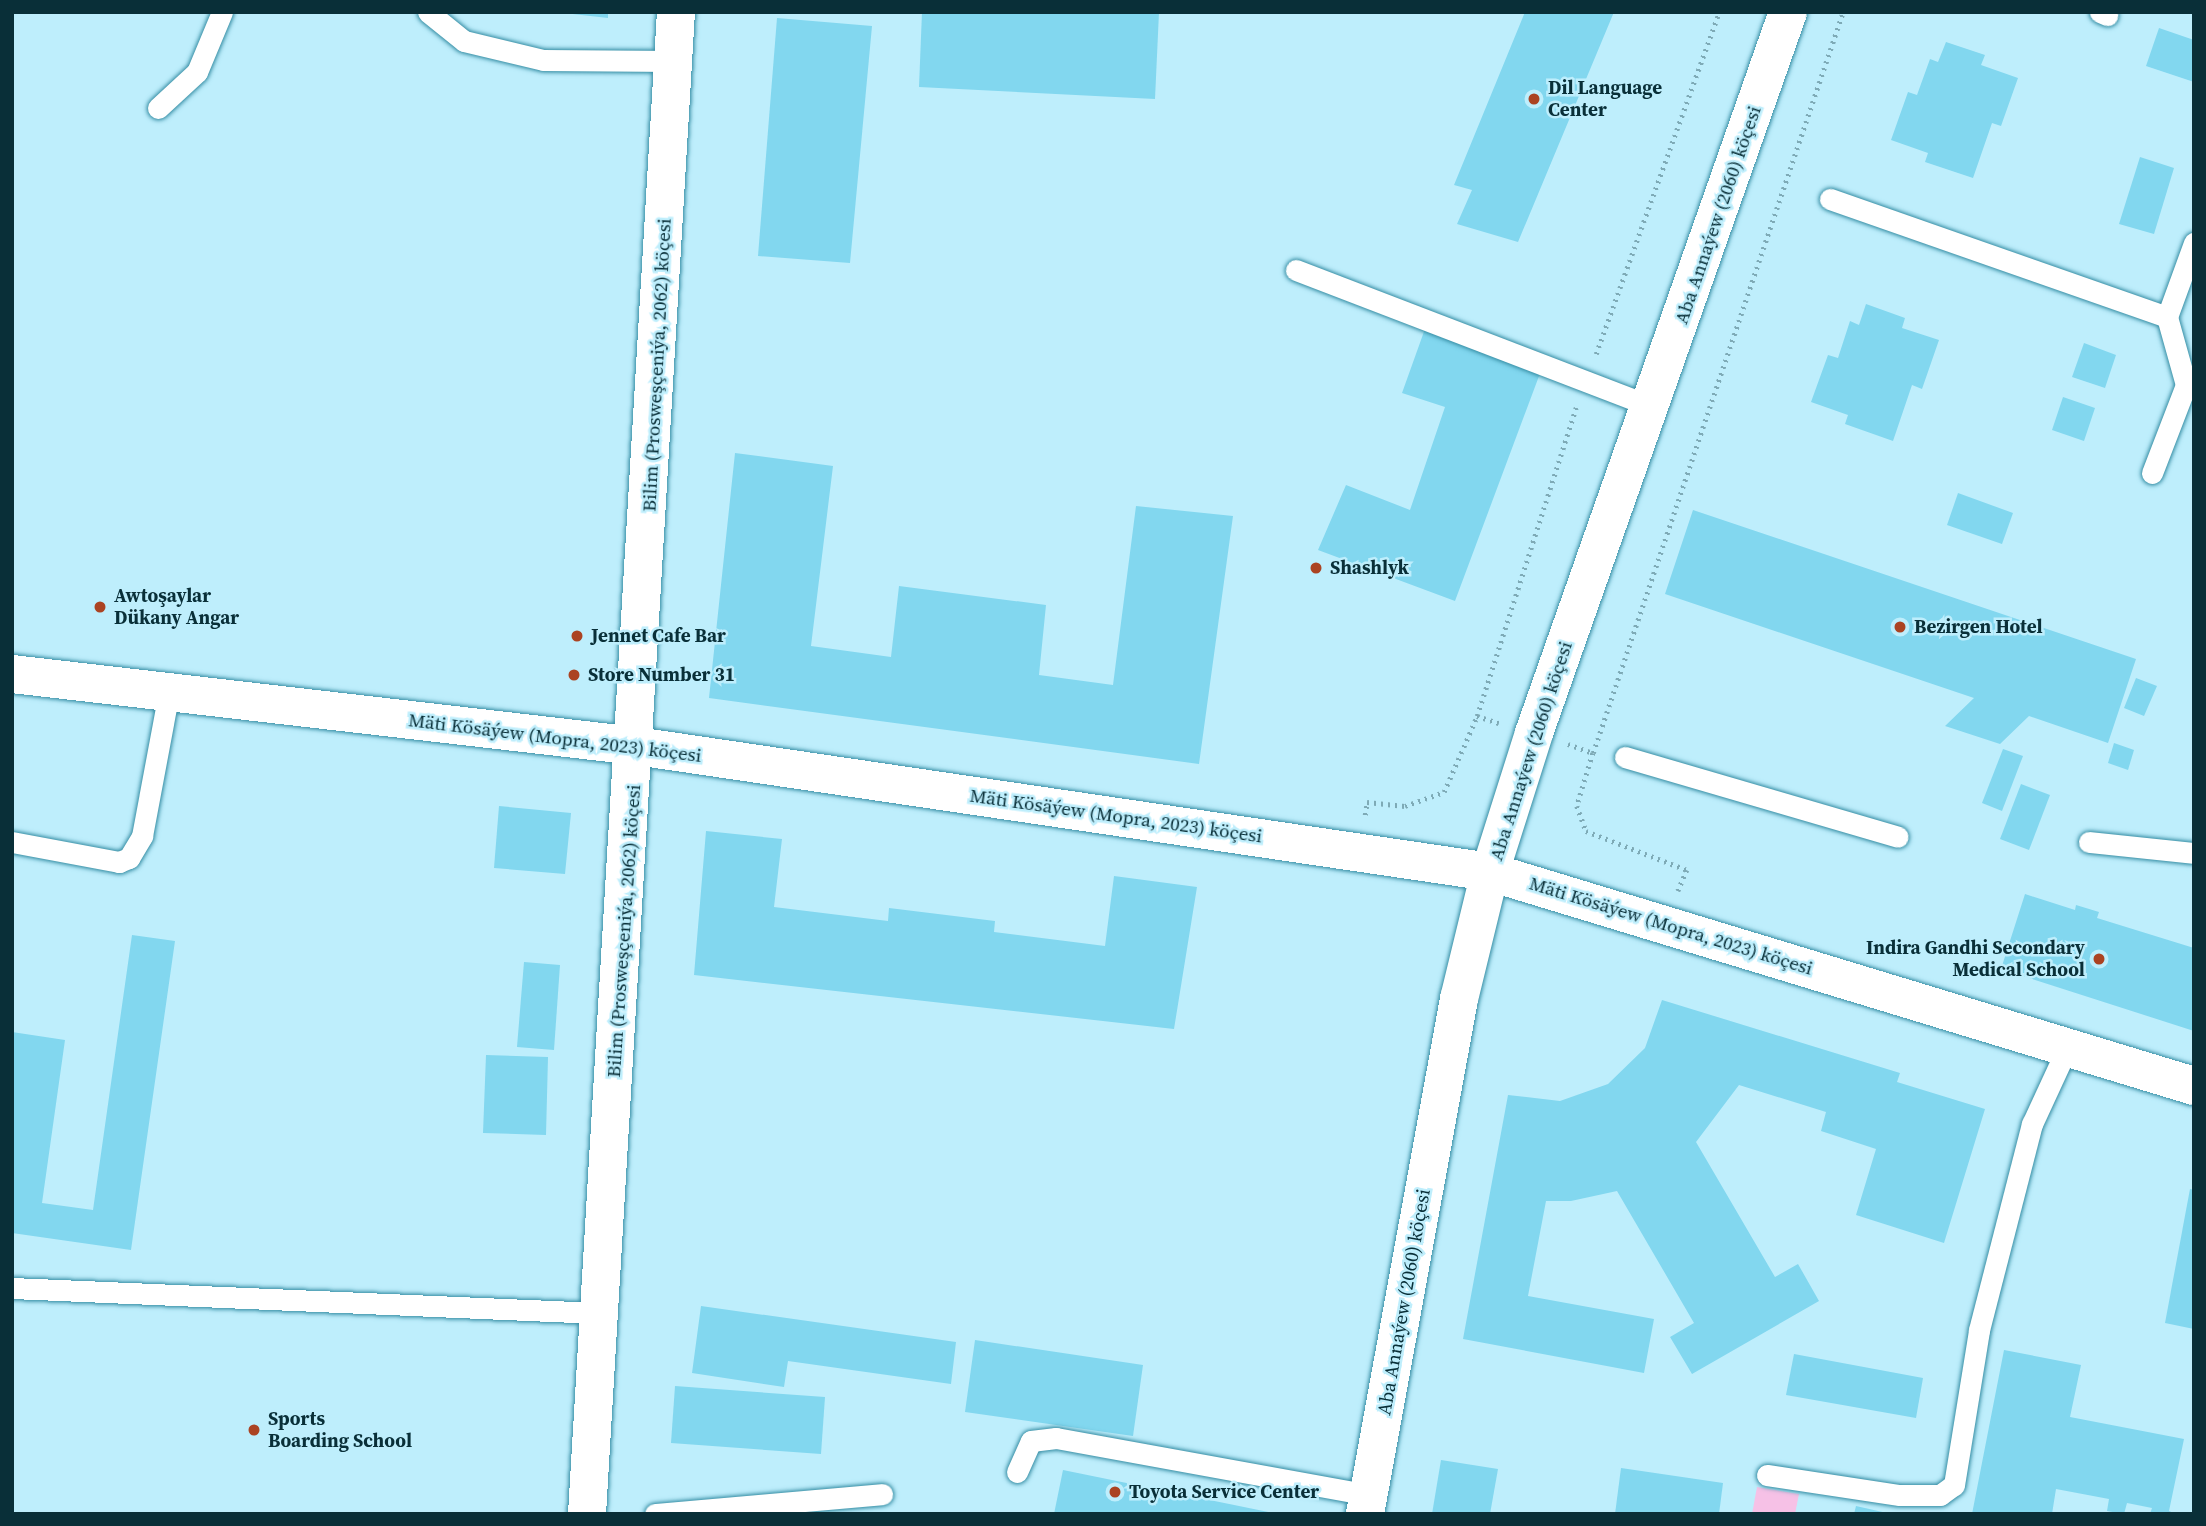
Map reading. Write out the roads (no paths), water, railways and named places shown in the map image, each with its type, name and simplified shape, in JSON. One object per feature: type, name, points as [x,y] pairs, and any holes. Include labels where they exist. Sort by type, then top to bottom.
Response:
[{"type":"street","name":"Bilim (Prosweşçeniýa, 2062) köçesi","points":[[587,1514],[636,746],[676,12]]},
{"type":"street","name":"Aba Annaýew (2060) köçesi","points":[[1367,1505],[1459,999],[1490,872],[1534,733],[1652,407],[1788,12]]},
{"type":"street","name":"Mäti Kösäýew (Mopra, 2023) köçesi","points":[[12,674],[636,746],[1490,872],[2194,1086]]},
{"type":"lane","points":[[158,108],[197,72],[222,12]]},
{"type":"lane","points":[[428,12],[464,41],[543,60],[674,61]]},
{"type":"lane","points":[[1830,199],[2167,317]]},
{"type":"lane","points":[[2152,473],[2186,385],[2167,317],[2194,243]]},
{"type":"lane","points":[[1296,270],[1652,407]]},
{"type":"lane","points":[[12,842],[119,862],[129,858],[142,836],[169,692]]},
{"type":"lane","points":[[1625,757],[1898,837]]},
{"type":"lane","points":[[2090,842],[2194,853]]},
{"type":"lane","points":[[1767,1475],[1900,1495],[1940,1495],[1954,1485],[1979,1329],[2032,1124],[2068,1046]]},
{"type":"lane","points":[[12,1288],[599,1313]]},
{"type":"lane","points":[[1017,1472],[1031,1441],[1056,1438],[1367,1505]]},
{"type":"lane","points":[[655,1514],[882,1494]]},
{"type":"place","name":"Dil Language Center","points":[[1534,99]]},
{"type":"place","name":"Shashlyk","points":[[1316,568]]},
{"type":"place","name":"Awtoşaylar Dükany Angar","points":[[100,607]]},
{"type":"place","name":"Bezirgen Hotel","points":[[1900,627]]},
{"type":"place","name":"Jennet Cafe Bar","points":[[577,636]]},
{"type":"place","name":"Store Number 31","points":[[574,675]]},
{"type":"place","name":"Indira Gandhi Secondary Medical School","points":[[2099,959]]},
{"type":"place","name":"Sports Boarding School","points":[[254,1430]]},
{"type":"place","name":"Toyota Service Center","points":[[1115,1492]]}]
